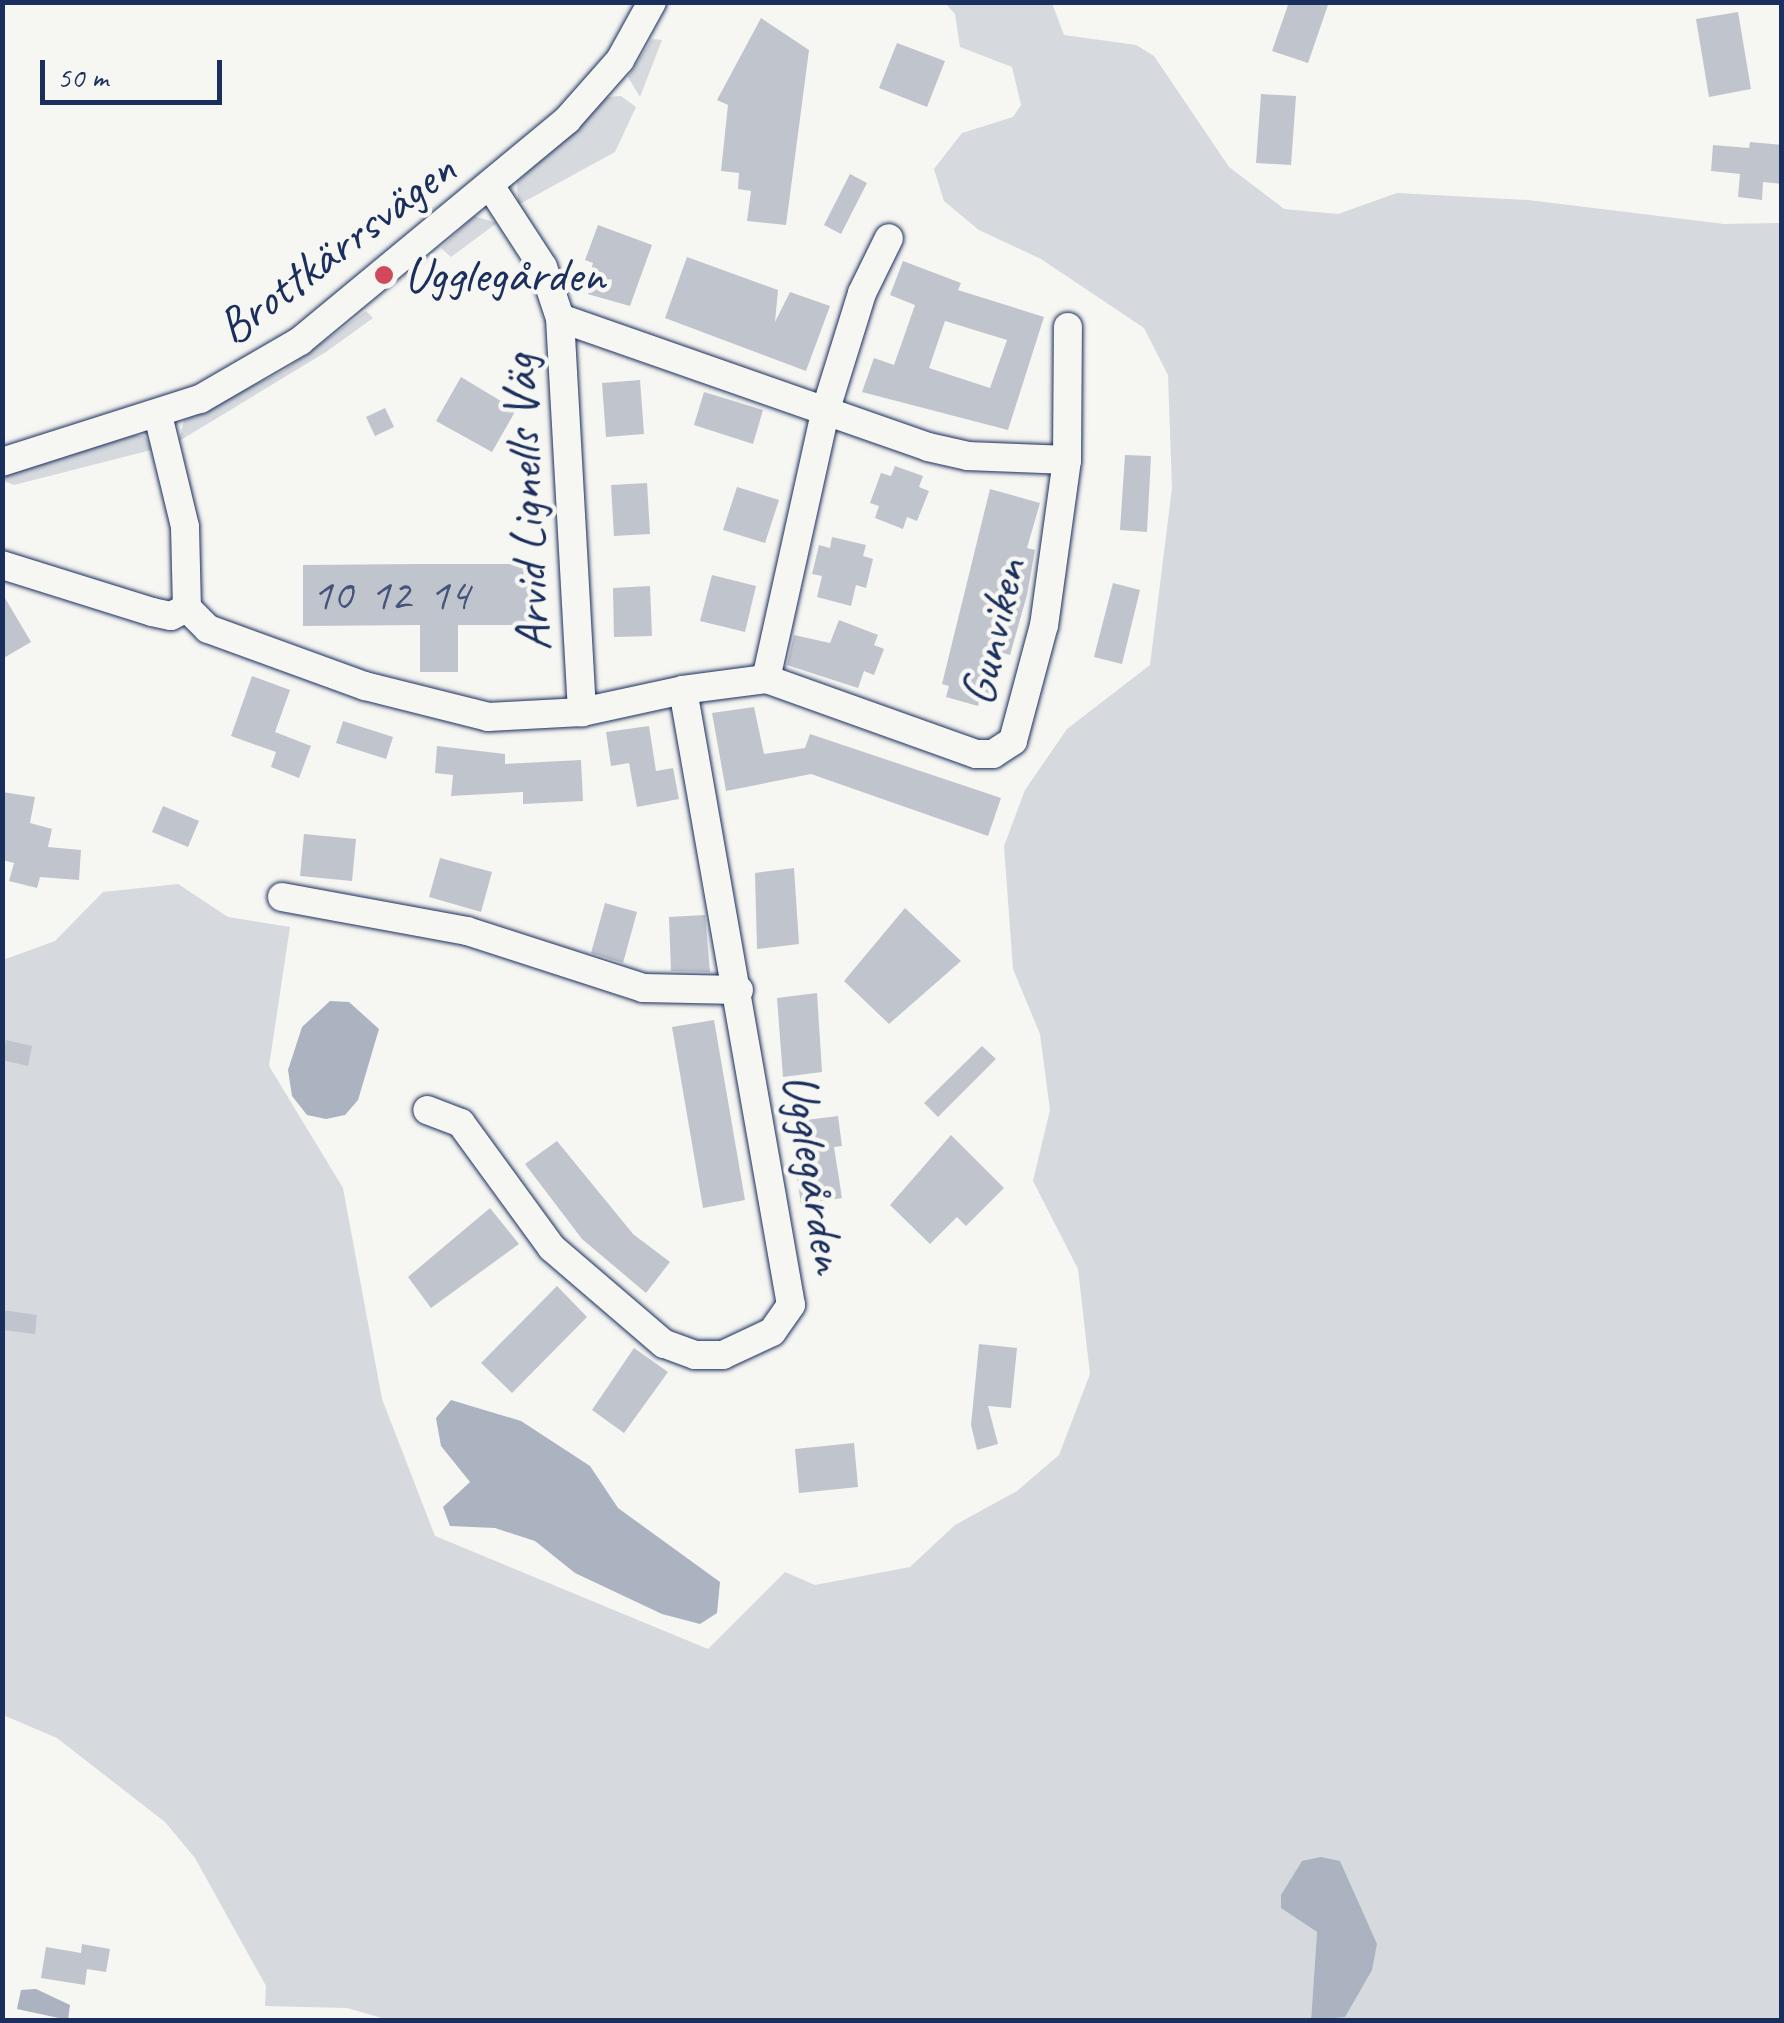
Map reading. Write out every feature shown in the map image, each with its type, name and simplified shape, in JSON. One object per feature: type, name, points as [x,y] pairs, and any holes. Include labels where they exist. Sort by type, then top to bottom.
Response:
[{"type":"street","name":"Brottkärrsvägen","points":[[2,462],[158,415],[287,350],[491,188],[567,120],[620,60],[652,2]]},
{"type":"street","name":"Arvid Lignells Väg","points":[[491,188],[543,267],[560,318],[582,712]]},
{"type":"street","points":[[766,679],[825,412],[862,293],[890,238]]},
{"type":"street","points":[[560,318],[825,412],[968,456],[1067,460]]},
{"type":"street","name":"Gunviken","points":[[683,690],[766,679],[976,754],[993,754],[1013,742],[1056,569],[1067,460],[1068,327]]},
{"type":"street","points":[[158,415],[186,527],[187,608]]},
{"type":"street","points":[[2,565],[152,612],[171,616],[187,608]]},
{"type":"street","points":[[187,608],[220,634],[445,711],[524,718],[582,712],[683,690]]},
{"type":"street","name":"Ugglegården","points":[[427,1110],[461,1123],[552,1248],[664,1344],[694,1354],[743,1349],[772,1332],[791,1305],[739,990],[683,690]]},
{"type":"street","points":[[282,897],[448,926],[643,988],[739,990]]},
{"type":"shaded area","points":[[945,3],[1052,3],[1064,35],[1136,45],[1154,56],[1229,167],[1284,209],[1338,214],[1397,193],[1528,200],[1724,224],[1781,223],[1781,2020],[1311,2020],[389,2020],[347,2008],[265,2006],[266,1986],[195,1858],[165,1822],[57,1738],[3,1715],[3,960],[55,941],[103,892],[178,884],[228,917],[290,927],[269,1066],[343,1188],[382,1399],[435,1536],[708,1649],[785,1572],[815,1585],[910,1567],[955,1525],[1017,1491],[1059,1455],[1090,1374],[1078,1269],[1033,1181],[1050,1110],[1040,1034],[1013,969],[1004,846],[1025,790],[1067,729],[1150,665],[1172,488],[1168,375],[1144,328],[1041,259],[979,230],[944,201],[934,169],[962,133],[1013,117],[1021,105],[1012,67],[960,47],[955,14]],"holes":[[[1340,1861],[1358,1906],[1311,2020],[1317,1932],[1282,1908],[1281,1895]]]},
{"type":"shaded area","points":[[652,39],[662,40],[640,97],[628,77]]},
{"type":"shaded area","points":[[621,96],[636,107],[615,152],[518,205],[517,182],[607,97]]},
{"type":"shaded area","points":[[474,216],[497,223],[451,257],[441,248]]},
{"type":"shaded area","points":[[366,311],[373,318],[326,352],[179,441],[184,420],[283,371]]},
{"type":"shaded area","points":[[130,435],[144,436],[155,449],[14,485],[4,481],[2,475]]},
{"type":"shaded area","points":[[330,1001],[349,1002],[379,1029],[358,1100],[345,1115],[326,1119],[307,1115],[292,1096],[288,1070],[302,1027]]},
{"type":"shaded area","points":[[451,1400],[521,1421],[590,1466],[618,1508],[720,1582],[717,1613],[700,1624],[662,1614],[575,1573],[535,1541],[495,1528],[450,1526],[443,1507],[470,1482],[441,1446],[436,1418]]},
{"type":"shaded area","points":[[1321,1857],[1340,1861],[1377,1944],[1372,1970],[1345,2017],[1311,2020],[1317,1932],[1281,1908],[1281,1895],[1302,1861]]},
{"type":"shaded area","points":[[36,1989],[70,2005],[68,2020],[17,2009],[21,1990]]},
{"type":"building","points":[[1289,2],[1329,2],[1308,63],[1272,51]]},
{"type":"building","points":[[1738,12],[1751,89],[1709,97],[1696,19]]},
{"type":"building","points":[[761,18],[809,50],[786,225],[747,221],[751,191],[738,189],[739,173],[721,171],[728,105],[717,100]]},
{"type":"building","points":[[897,43],[945,61],[927,107],[879,88]]},
{"type":"building","points":[[1261,94],[1296,96],[1291,165],[1256,163]]},
{"type":"building","points":[[1750,142],[1782,145],[1782,184],[1763,182],[1762,200],[1738,197],[1740,174],[1711,171],[1713,145],[1749,148]]},
{"type":"building","points":[[850,174],[867,183],[841,234],[824,225]]},
{"type":"building","points":[[598,225],[652,245],[630,306],[584,293],[593,263],[585,260]]},
{"type":"building","points":[[687,257],[778,290],[775,322],[790,292],[830,306],[806,371],[665,318]]},
{"type":"building","points":[[903,261],[961,283],[958,290],[1044,317],[1008,430],[862,392],[874,358],[894,365],[915,305],[890,295]],"holes":[[[945,321],[1007,340],[990,388],[929,368]]]},
{"type":"building","points":[[461,377],[516,410],[492,452],[436,421]]},
{"type":"building","points":[[640,380],[644,434],[606,437],[602,383]]},
{"type":"building","points":[[704,392],[763,410],[753,444],[694,425]]},
{"type":"building","points":[[385,408],[394,427],[375,436],[366,417]]},
{"type":"building","points":[[1125,455],[1151,456],[1147,532],[1120,530]]},
{"type":"building","points":[[895,466],[923,476],[919,487],[929,491],[917,521],[907,517],[903,529],[875,518],[879,506],[870,503],[881,473],[891,476]]},
{"type":"building","points":[[647,483],[650,534],[614,536],[611,485]]},
{"type":"building","points":[[737,487],[779,500],[765,543],[723,530]]},
{"type":"building","points":[[990,489],[1040,503],[1027,548],[1035,550],[1027,595],[1010,655],[1003,653],[990,697],[981,695],[978,706],[946,697],[949,686],[942,684]]},
{"type":"building","points":[[832,537],[866,545],[863,556],[873,559],[866,588],[856,585],[851,606],[817,597],[822,576],[812,574],[819,545],[830,548]]},
{"type":"building","points":[[536,564],[536,625],[458,625],[458,672],[420,672],[420,625],[303,626],[303,565]]},
{"type":"building","points":[[712,575],[756,586],[745,632],[700,621]]},
{"type":"building","points":[[1113,583],[1140,590],[1122,664],[1094,657]]},
{"type":"building","points":[[650,586],[652,636],[614,637],[613,588]]},
{"type":"building","points":[[2,593],[31,642],[2,659]]},
{"type":"building","points":[[839,620],[878,635],[874,645],[884,649],[874,675],[864,671],[858,688],[787,665],[794,635],[830,643]]},
{"type":"building","points":[[252,676],[290,690],[275,732],[311,746],[299,778],[271,767],[276,752],[231,736]]},
{"type":"building","points":[[754,707],[764,754],[805,748],[810,734],[1001,798],[988,836],[811,774],[726,791],[712,713]]},
{"type":"building","points":[[343,721],[393,737],[386,759],[336,743]]},
{"type":"building","points":[[649,726],[656,771],[673,768],[679,799],[637,807],[629,763],[611,766],[606,732]]},
{"type":"building","points":[[437,746],[505,754],[505,764],[581,760],[583,801],[523,804],[523,792],[451,796],[453,775],[435,773]]},
{"type":"building","points":[[2,792],[35,797],[30,823],[52,829],[48,847],[81,850],[79,880],[40,877],[37,888],[9,881],[14,863],[2,860]]},
{"type":"building","points":[[163,806],[199,821],[188,847],[152,832]]},
{"type":"building","points":[[304,834],[356,839],[352,881],[300,876]]},
{"type":"building","points":[[440,858],[492,872],[481,912],[429,897]]},
{"type":"building","points":[[794,868],[799,944],[757,949],[755,873]]},
{"type":"building","points":[[605,903],[637,912],[623,963],[591,953]]},
{"type":"building","points":[[905,908],[961,961],[889,1024],[844,981]]},
{"type":"building","points":[[705,915],[710,972],[671,971],[669,917]]},
{"type":"building","points":[[817,993],[822,1072],[783,1077],[777,998]]},
{"type":"building","points":[[714,1020],[745,1200],[703,1208],[672,1027]]},
{"type":"building","points":[[6,1040],[32,1046],[28,1066],[2,1060]]},
{"type":"building","points":[[982,1046],[996,1059],[938,1117],[924,1103]]},
{"type":"building","points":[[838,1116],[842,1146],[834,1147],[842,1198],[801,1204],[796,1172],[805,1171],[798,1121]]},
{"type":"building","points":[[951,1135],[1004,1188],[966,1226],[957,1217],[930,1244],[890,1205]]},
{"type":"building","points":[[557,1141],[633,1234],[670,1262],[646,1293],[582,1239],[525,1164]]},
{"type":"building","points":[[490,1208],[519,1244],[431,1308],[408,1277]]},
{"type":"building","points":[[557,1286],[587,1317],[512,1393],[481,1363]]},
{"type":"building","points":[[2,1310],[37,1315],[35,1334],[2,1330]]},
{"type":"building","points":[[979,1344],[1017,1348],[1011,1408],[988,1406],[998,1444],[977,1450],[971,1425]]},
{"type":"building","points":[[634,1348],[668,1372],[624,1433],[592,1410]]},
{"type":"building","points":[[854,1443],[858,1487],[799,1493],[795,1449]]},
{"type":"building","points":[[82,1944],[110,1949],[106,1972],[87,1969],[85,1985],[41,1978],[46,1947],[81,1953]]},
{"type":"place","name":"Ugglegården","points":[[384,275]]}]
